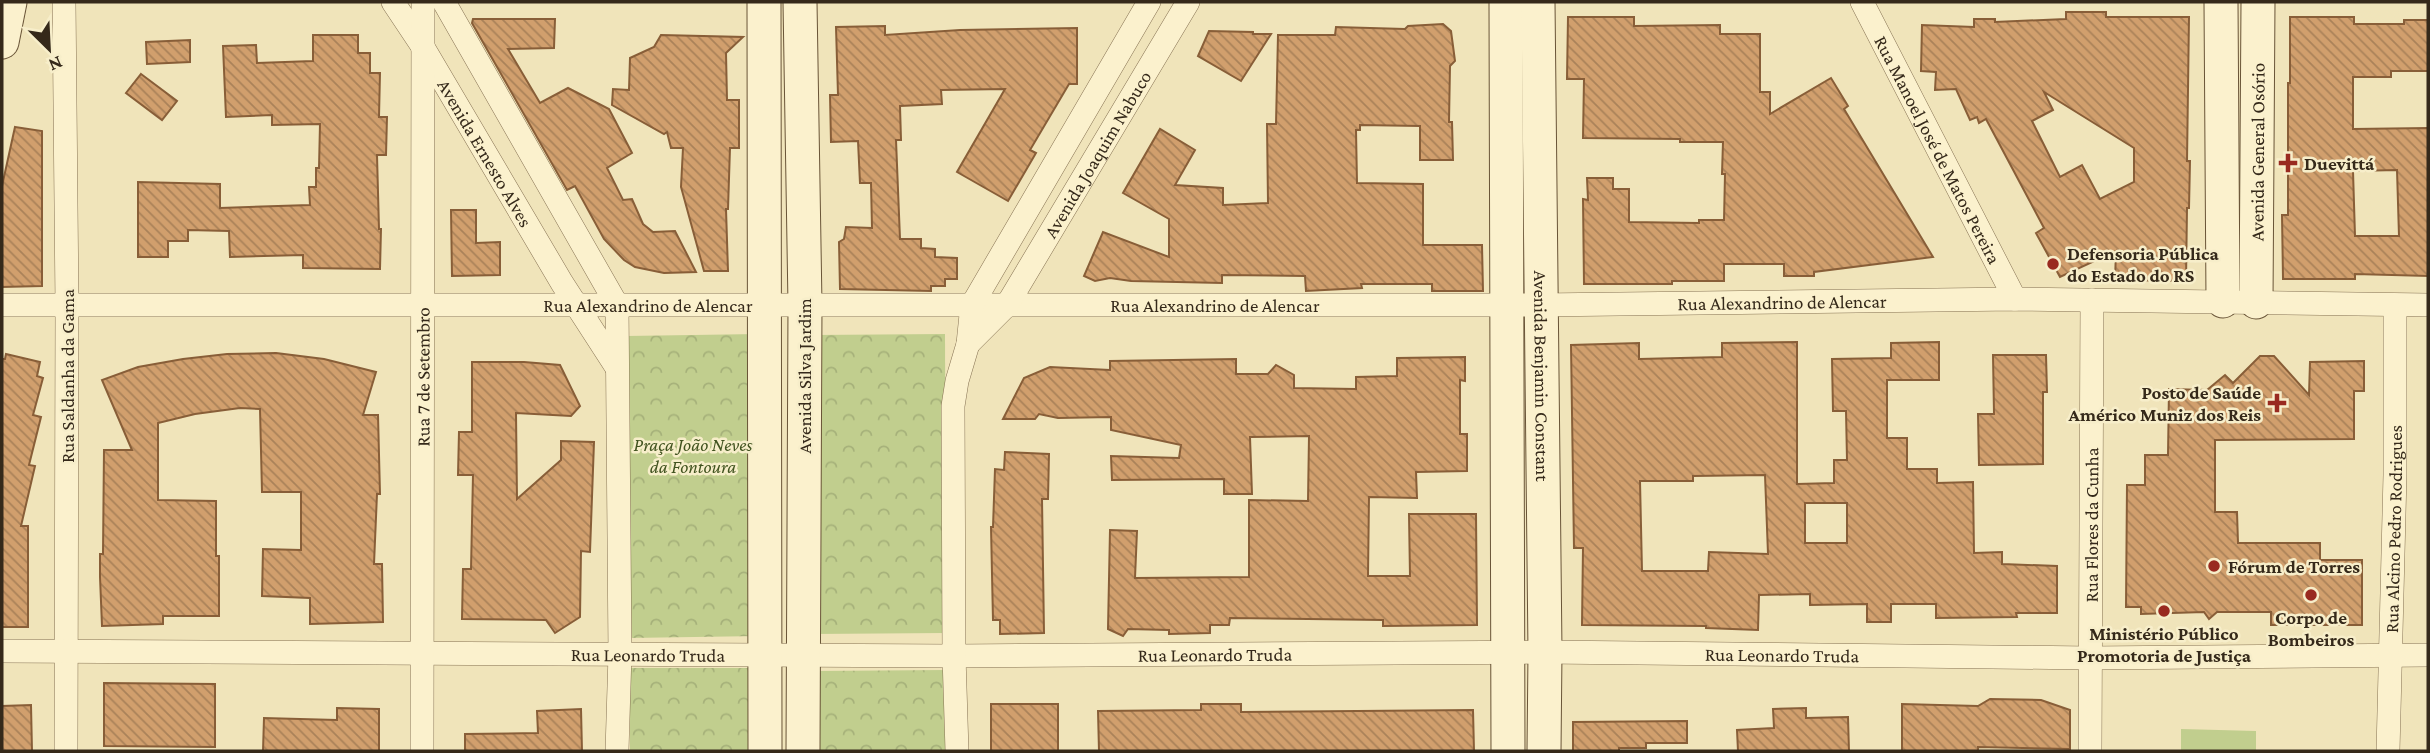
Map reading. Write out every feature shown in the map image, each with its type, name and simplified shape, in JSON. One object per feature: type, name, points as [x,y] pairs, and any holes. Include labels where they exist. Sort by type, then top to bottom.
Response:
[{"type":"street","points":[[2,42],[10,2]]},
{"type":"street","name":"Rua Saldanha da Gama","points":[[64,2],[67,305],[66,751]]},
{"type":"street","name":"Avenida Ernesto Alves","points":[[393,2],[423,47],[562,283],[579,305]]},
{"type":"street","name":"Rua 7 de Setembro","points":[[422,751],[423,2]]},
{"type":"street","name":"Avenida Ernesto Alves","points":[[444,2],[617,305]]},
{"type":"street","name":"Avenida Silva Jardim","points":[[764,2],[765,751]]},
{"type":"street","name":"Avenida Silva Jardim","points":[[800,2],[805,305],[803,751]]},
{"type":"street","name":"Avenida Joaquim Nabuco","points":[[972,305],[1149,2]]},
{"type":"street","name":"Avenida Joaquim Nabuco","points":[[1007,305],[1188,2]]},
{"type":"street","name":"Avenida Benjamin Constant","points":[[1506,2],[1508,751]]},
{"type":"street","name":"Avenida Benjamin Constant","points":[[1538,2],[1544,751]]},
{"type":"street","name":"Rua Manoel José de Matos Pereira","points":[[1862,2],[2015,299]]},
{"type":"street","name":"Avenida General Osório","points":[[2221,2],[2240,302]]},
{"type":"street","name":"Avenida General Osório","points":[[2240,302],[2258,2]]},
{"type":"street","name":"Rua Alexandrino de Alencar","points":[[2,305],[1540,305],[2015,299],[2428,305]]},
{"type":"street","name":"Rua Flores da Cunha","points":[[2091,751],[2089,657],[2092,300]]},
{"type":"street","points":[[579,305],[619,371]]},
{"type":"street","points":[[617,305],[620,654],[617,751]]},
{"type":"street","points":[[957,751],[953,406],[968,344],[972,305]]},
{"type":"street","points":[[968,344],[1007,305]]},
{"type":"street","name":"Rua Alcino Pedro Rodrigues","points":[[2388,751],[2395,475],[2395,305]]},
{"type":"street","name":"Rua Leonardo Truda","points":[[2,650],[954,656],[1545,652],[2089,657],[2428,655]]},
{"type":"green space","name":"Praça João Neves da Fontoura","points":[[758,334],[760,636],[629,638],[626,336]]},
{"type":"green space","points":[[945,334],[946,633],[813,634],[812,335]]},
{"type":"green space","points":[[630,668],[755,668],[755,751],[630,751]]},
{"type":"green space","points":[[946,670],[946,751],[813,751],[812,671]]},
{"type":"green space","points":[[2181,729],[2256,731],[2256,751],[2181,751]]},
{"type":"building","points":[[2066,12],[2106,12],[2106,17],[2189,17],[2187,161],[2190,161],[2186,281],[2115,280],[2116,251],[2060,277],[2036,233],[2044,228],[1986,119],[1979,123],[1977,117],[1970,120],[1956,89],[1935,90],[1936,72],[1921,71],[1922,25],[1974,27],[1974,19],[1995,19],[1995,22],[2066,19]],"holes":[[[2044,92],[2134,148],[2134,182],[2100,199],[2082,165],[2060,177],[2032,121],[2053,110]]]},
{"type":"building","points":[[1568,17],[1634,17],[1634,26],[1720,25],[1720,34],[1760,34],[1760,92],[1770,92],[1770,114],[1831,78],[1848,106],[1844,109],[1933,257],[1814,272],[1814,276],[1784,276],[1784,264],[1724,264],[1724,281],[1584,284],[1583,199],[1588,200],[1587,178],[1613,178],[1613,189],[1629,189],[1629,222],[1699,223],[1699,220],[1724,220],[1725,174],[1722,174],[1723,142],[1583,138],[1584,79],[1567,79]]},
{"type":"building","points":[[2290,17],[2354,17],[2354,24],[2404,24],[2404,20],[2428,20],[2428,71],[2391,71],[2391,77],[2353,77],[2353,129],[2428,128],[2428,276],[2355,274],[2355,279],[2283,279],[2282,215],[2288,215]],"holes":[[[2397,170],[2399,236],[2355,236],[2353,171]]]},
{"type":"building","points":[[473,19],[555,19],[554,48],[508,49],[540,103],[568,88],[609,109],[632,153],[607,168],[623,200],[632,199],[643,224],[653,232],[675,231],[696,272],[664,273],[635,267],[624,260],[604,239],[575,186],[567,190],[472,23]]},
{"type":"building","points":[[1443,24],[1451,31],[1455,61],[1450,66],[1449,122],[1452,122],[1453,160],[1420,160],[1420,126],[1360,125],[1360,130],[1356,130],[1357,183],[1423,184],[1423,245],[1482,245],[1483,291],[1432,291],[1432,284],[1361,284],[1362,288],[1306,291],[1305,276],[1222,275],[1222,283],[1110,278],[1095,281],[1084,276],[1103,232],[1169,257],[1169,219],[1123,193],[1160,129],[1195,150],[1175,185],[1223,188],[1223,205],[1268,203],[1267,124],[1276,124],[1278,35],[1335,35],[1336,27],[1405,29],[1408,26]]},
{"type":"building","points":[[885,26],[885,35],[960,30],[1077,28],[1077,84],[1069,84],[1030,150],[1036,153],[1008,201],[957,172],[1005,89],[941,90],[942,104],[900,106],[901,140],[896,140],[900,239],[921,239],[921,248],[935,249],[935,257],[957,258],[957,279],[945,279],[945,286],[931,286],[931,291],[840,289],[839,242],[844,239],[846,227],[872,228],[871,183],[860,183],[858,141],[831,142],[830,95],[838,95],[836,27]]},
{"type":"building","points":[[1209,31],[1271,34],[1241,81],[1198,56]]},
{"type":"building","points":[[313,35],[358,35],[358,53],[370,53],[370,73],[380,73],[379,117],[387,117],[386,155],[377,155],[380,269],[303,268],[303,255],[230,257],[229,231],[188,230],[188,241],[168,241],[168,257],[138,257],[138,182],[220,184],[220,208],[310,205],[309,187],[316,187],[316,168],[319,168],[320,124],[272,125],[272,115],[226,117],[223,46],[256,45],[257,63],[313,61]]},
{"type":"building","points":[[661,35],[743,37],[726,53],[727,100],[739,100],[739,148],[730,148],[726,209],[728,271],[704,271],[681,187],[683,148],[671,148],[667,132],[664,134],[612,105],[613,89],[629,90],[630,58],[654,47]]},
{"type":"building","points":[[190,40],[190,62],[147,64],[146,42]]},
{"type":"building","points":[[141,74],[177,101],[162,120],[126,93]]},
{"type":"building","points":[[15,127],[42,131],[42,286],[2,287],[2,186]]},
{"type":"building","points":[[451,210],[476,210],[476,243],[500,242],[500,275],[452,276]]},
{"type":"building","points":[[1797,342],[1797,484],[1834,483],[1834,460],[1847,460],[1846,411],[1833,411],[1832,359],[1891,358],[1891,343],[1939,342],[1939,380],[1887,380],[1887,438],[1907,438],[1907,469],[1937,469],[1937,483],[1973,482],[1974,553],[2002,552],[2002,564],[2057,566],[2057,613],[2016,613],[2017,617],[1936,618],[1936,604],[1891,604],[1891,622],[1867,622],[1867,604],[1810,605],[1810,594],[1759,595],[1758,630],[1706,626],[1582,625],[1583,548],[1574,548],[1571,345],[1639,343],[1639,359],[1722,357],[1722,343]],"holes":[[[1765,475],[1768,554],[1709,552],[1708,571],[1642,571],[1640,481],[1693,481],[1693,476]],[[1805,503],[1847,503],[1847,543],[1805,543]]]},
{"type":"building","points":[[276,353],[324,359],[376,372],[363,415],[378,415],[380,494],[377,494],[374,564],[382,564],[383,622],[310,624],[310,598],[262,596],[263,549],[301,550],[301,492],[262,492],[260,409],[240,408],[195,414],[158,423],[158,500],[216,501],[219,616],[163,616],[163,624],[102,626],[100,554],[103,554],[104,450],[132,450],[102,380],[138,367],[183,359],[227,354]]},
{"type":"building","points":[[6,354],[40,362],[37,376],[43,378],[33,415],[41,417],[29,465],[35,466],[21,526],[28,526],[28,627],[2,627],[2,359],[5,359]]},
{"type":"building","points":[[1993,355],[2046,355],[2043,464],[1979,465],[1978,414],[1994,414]]},
{"type":"building","points":[[2260,356],[2274,356],[2309,395],[2310,362],[2364,361],[2364,391],[2354,391],[2354,439],[2215,440],[2215,512],[2237,512],[2238,543],[2320,543],[2320,560],[2362,560],[2362,625],[2271,625],[2271,612],[2217,612],[2209,619],[2204,612],[2141,614],[2141,607],[2126,607],[2127,485],[2145,485],[2145,455],[2168,455],[2169,389],[2207,390],[2225,375],[2233,383]]},
{"type":"building","points":[[1465,357],[1465,381],[1460,380],[1460,434],[1467,434],[1467,471],[1416,472],[1417,498],[1369,497],[1368,576],[1410,576],[1409,514],[1476,514],[1477,625],[1383,626],[1383,620],[1230,618],[1229,625],[1210,625],[1210,633],[1169,634],[1169,630],[1128,629],[1123,636],[1108,629],[1110,530],[1137,531],[1135,578],[1249,577],[1249,500],[1308,501],[1309,436],[1250,437],[1252,494],[1224,494],[1224,479],[1112,480],[1111,456],[1179,458],[1181,445],[1111,430],[1111,417],[1058,418],[1039,414],[1035,419],[1003,419],[1024,378],[1050,367],[1110,370],[1110,361],[1236,359],[1236,374],[1268,374],[1276,365],[1294,375],[1294,388],[1356,389],[1356,377],[1397,376],[1397,358]]},
{"type":"building","points":[[472,362],[560,365],[580,406],[571,416],[516,413],[517,499],[561,460],[561,441],[594,442],[590,552],[581,551],[580,617],[555,633],[546,620],[462,619],[463,569],[471,569],[473,475],[458,475],[459,432],[472,432]]},
{"type":"building","points":[[1005,452],[1049,454],[1048,499],[1042,499],[1044,633],[1000,634],[1000,620],[993,620],[991,527],[995,469],[1004,470]]},
{"type":"building","points":[[104,683],[215,684],[215,747],[104,746]]},
{"type":"building","points":[[1990,699],[2041,700],[2070,710],[2070,749],[1978,747],[1978,751],[1902,751],[1902,704],[1978,706]]},
{"type":"building","points":[[991,704],[1058,704],[1058,751],[991,751]]},
{"type":"building","points":[[1201,704],[1241,704],[1241,712],[1473,710],[1474,751],[1099,751],[1098,711],[1201,710]]},
{"type":"building","points":[[31,705],[32,751],[2,751],[2,706]]},
{"type":"building","points":[[337,708],[379,709],[379,751],[263,751],[264,718],[337,720]]},
{"type":"building","points":[[1806,708],[1806,718],[1848,717],[1849,751],[1738,751],[1737,730],[1774,728],[1773,709]]},
{"type":"building","points":[[581,709],[582,751],[465,751],[465,734],[538,733],[537,711]]},
{"type":"building","points":[[1687,721],[1687,743],[1646,743],[1646,748],[1619,748],[1619,751],[1573,751],[1573,722]]},
{"type":"place","name":"Duevittá","points":[[2288,163]]},
{"type":"place","name":"Defensoria Pública do Estado do RS","points":[[2053,264]]},
{"type":"place","name":"Posto de Saúde Américo Muniz dos Reis","points":[[2277,403]]},
{"type":"place","name":"Fórum de Torres","points":[[2214,566]]},
{"type":"place","name":"Corpo de Bombeiros","points":[[2311,595]]},
{"type":"place","name":"Ministério Público Promotoria de Justiça","points":[[2164,611]]}]
